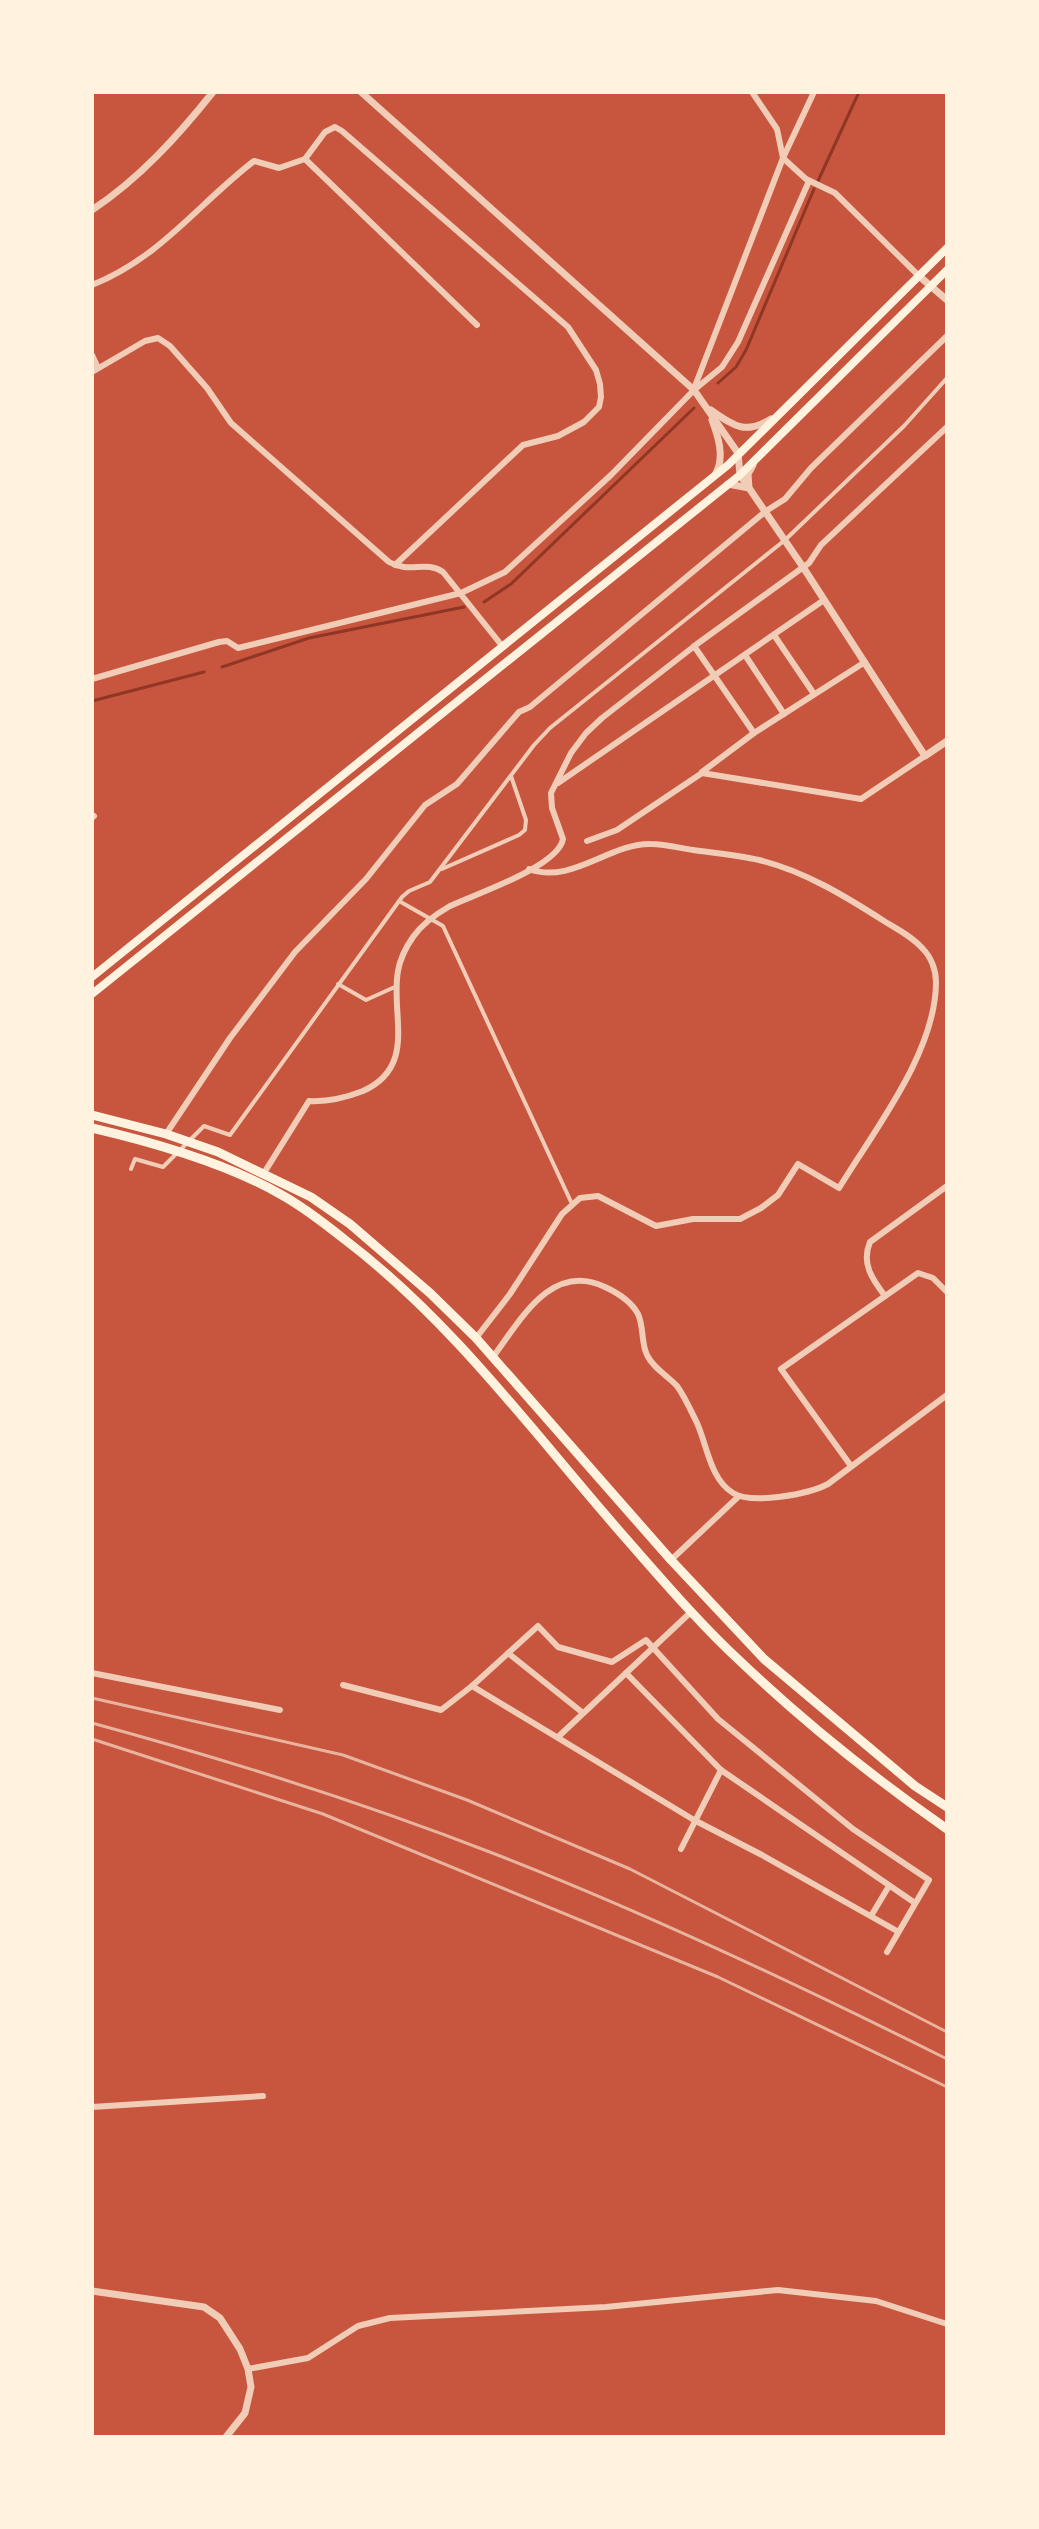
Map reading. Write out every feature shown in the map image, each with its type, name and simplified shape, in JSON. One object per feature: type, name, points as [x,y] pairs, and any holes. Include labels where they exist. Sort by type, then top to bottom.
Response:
[{"type":"main road","points":[[92,977],[713,477],[947,248]]},
{"type":"main road","points":[[92,994],[740,475],[947,270]]},
{"type":"main road","points":[[92,1115],[166,1134],[218,1152],[311,1197],[350,1224],[430,1293],[476,1338],[671,1560],[764,1659],[915,1786],[947,1807]]},
{"type":"main road","points":[[92,1128],[179,1153],[280,1194],[379,1266],[480,1366],[610,1521],[738,1660],[880,1782],[947,1829]]},
{"type":"street","points":[[92,210],[125,186],[164,149],[213,92]]},
{"type":"street","points":[[361,92],[694,390],[738,453],[740,475],[925,756]]},
{"type":"street","points":[[752,92],[777,129],[783,158],[809,181],[835,193],[947,300]]},
{"type":"street","points":[[694,390],[783,158],[814,92]]},
{"type":"street","points":[[92,285],[163,244],[254,161],[279,168],[305,159],[329,129],[335,127],[568,327],[596,370],[600,384],[599,407],[584,422],[558,436],[523,445],[395,565]]},
{"type":"street","points":[[305,159],[477,325]]},
{"type":"street","points":[[92,679],[219,642],[227,641],[238,648],[461,593],[485,583],[513,565],[611,475],[694,390],[722,367],[734,351],[809,181]]},
{"type":"street","points":[[166,1134],[230,1038],[295,952],[366,879],[425,805],[457,784],[519,712],[530,707],[766,511],[785,499],[811,468],[947,336]]},
{"type":"street","points":[[92,355],[95,370],[152,338],[164,341],[207,388],[231,423],[395,565],[405,569],[435,567],[443,572],[503,647]]},
{"type":"street","points":[[131,1169],[135,1159],[163,1167],[204,1126],[230,1135],[399,901],[409,891],[430,882],[550,728],[785,540],[904,426],[947,378]]},
{"type":"street","points":[[706,407],[733,425],[748,428],[758,427],[777,416]]},
{"type":"street","points":[[706,407],[721,452],[719,468],[713,477]]},
{"type":"street","points":[[264,1173],[309,1101],[355,1094],[378,1083],[387,1072],[398,1045],[398,971],[407,946],[430,919],[449,907],[499,887],[558,851],[562,843],[550,800],[571,753],[586,733],[694,646],[809,563],[821,545],[947,427]]},
{"type":"street","points":[[749,488],[748,474],[754,461]]},
{"type":"street","points":[[728,484],[749,488]]},
{"type":"street","points":[[555,785],[824,600]]},
{"type":"street","points":[[774,635],[814,694]]},
{"type":"street","points":[[694,646],[754,733]]},
{"type":"street","points":[[745,655],[784,714]]},
{"type":"street","points":[[587,841],[617,830],[702,773],[754,733],[865,662]]},
{"type":"street","points":[[702,773],[861,799],[947,741]]},
{"type":"street","points":[[440,870],[523,833],[526,820],[511,776]]},
{"type":"street","points":[[476,1338],[510,1294],[562,1214],[572,1204],[589,1196],[598,1196],[650,1224],[663,1226],[693,1219],[740,1219],[749,1215],[778,1195],[798,1164],[839,1188],[915,1064],[933,1010],[936,980],[931,960],[924,949],[836,891],[761,861],[650,844],[619,851],[560,872],[529,869]]},
{"type":"street","points":[[399,901],[443,926],[572,1204]]},
{"type":"street","points":[[338,984],[366,1000],[398,986]]},
{"type":"street","points":[[885,1296],[869,1270],[866,1259],[870,1242],[947,1186]]},
{"type":"street","points":[[851,1466],[781,1369],[918,1273],[933,1278],[947,1292]]},
{"type":"street","points":[[493,1357],[530,1307],[545,1292],[560,1284],[576,1281],[599,1284],[615,1292],[638,1313],[647,1355],[682,1393],[714,1468],[730,1492],[739,1496],[787,1496],[813,1492],[947,1395]]},
{"type":"street","points":[[671,1560],[739,1496]]},
{"type":"street","points":[[558,1737],[692,1611]]},
{"type":"street","points":[[343,1685],[441,1710],[538,1626],[558,1647],[612,1662],[646,1640],[718,1719],[853,1829],[929,1880],[887,1952]]},
{"type":"street","points":[[508,1653],[583,1713]]},
{"type":"street","points":[[92,1673],[280,1710]]},
{"type":"street","points":[[626,1673],[721,1770],[915,1903]]},
{"type":"street","points":[[472,1686],[694,1820],[897,1931]]},
{"type":"street","points":[[681,1849],[721,1770]]},
{"type":"street","points":[[871,1916],[889,1886]]},
{"type":"street","points":[[92,2107],[263,2096]]},
{"type":"street","points":[[248,2369],[308,2358],[358,2326],[390,2318],[606,2307],[778,2290],[876,2301],[947,2324]]},
{"type":"street","points":[[92,2291],[204,2307],[220,2318],[231,2333],[248,2369],[251,2387],[245,2413],[226,2437]]},
{"type":"waterway","points":[[818,181],[859,92]]},
{"type":"waterway","points":[[718,383],[736,367],[746,350],[814,189]]},
{"type":"waterway","points":[[484,602],[511,584],[694,408]]},
{"type":"waterway","points":[[222,667],[309,638],[464,607]]},
{"type":"waterway","points":[[92,701],[204,672]]},
{"type":"railway","points":[[92,1698],[343,1755],[467,1800],[630,1869],[947,2032]]},
{"type":"railway","points":[[92,1723],[295,1783],[495,1854],[723,1951],[947,2059]]},
{"type":"railway","points":[[92,1739],[323,1814],[718,1977],[947,2087]]}]
